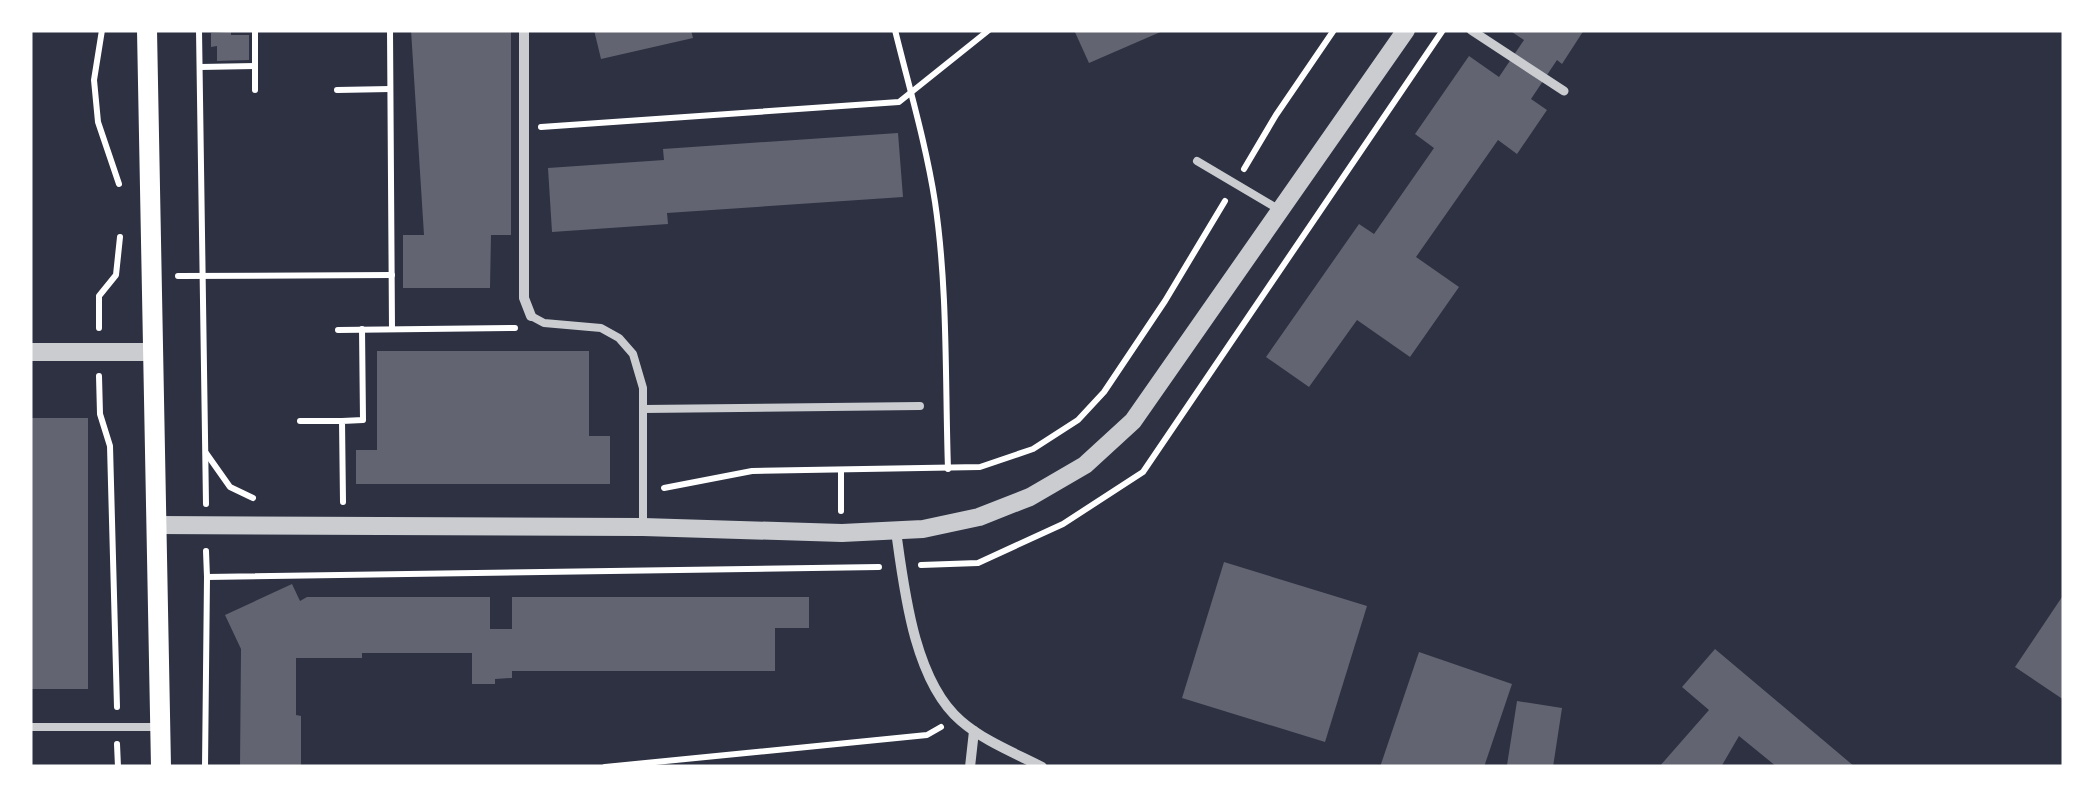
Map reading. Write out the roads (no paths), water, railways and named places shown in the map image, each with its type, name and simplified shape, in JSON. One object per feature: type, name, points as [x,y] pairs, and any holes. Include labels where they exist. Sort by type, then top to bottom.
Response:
[{"type":"main road","points":[[147,30],[161,767]]},
{"type":"street","points":[[524,30],[527,320]]},
{"type":"street","points":[[156,526],[896,532],[951,524],[1006,508],[1084,466],[1133,422],[1406,30]]},
{"type":"street","points":[[1471,30],[1564,90]]},
{"type":"street","points":[[30,352],[153,352]]},
{"type":"street","points":[[896,532],[916,640],[936,689],[957,718],[974,731],[1042,767]]},
{"type":"street","points":[[970,767],[974,731]]},
{"type":"lane","points":[[1196,162],[1282,211]]},
{"type":"lane","points":[[527,320],[594,326],[619,338],[640,366],[643,527]]},
{"type":"lane","points":[[643,409],[920,406]]},
{"type":"lane","points":[[30,727],[160,727]]}]
